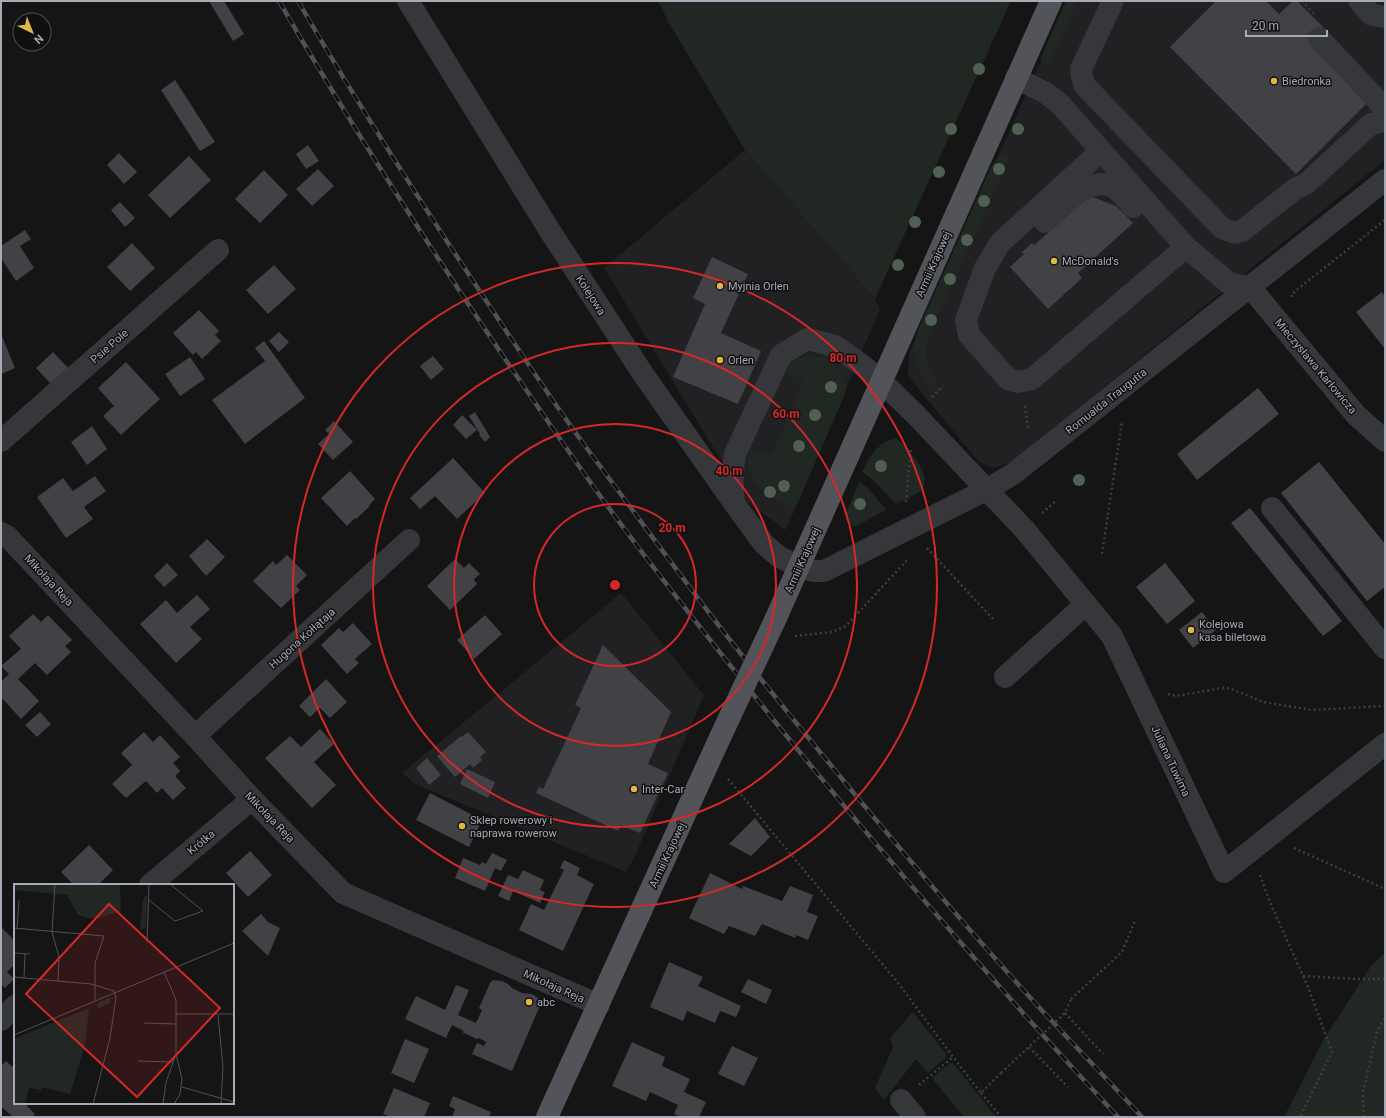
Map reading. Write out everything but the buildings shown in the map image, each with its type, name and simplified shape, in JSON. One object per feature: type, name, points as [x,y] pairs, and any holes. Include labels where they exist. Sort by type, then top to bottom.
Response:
[{"type":"main road","name":"Armii Krajowej","points":[[547,1117],[800,567],[881,381],[1051,1]]},
{"type":"street","name":"Kolejowa","points":[[408,1],[550,231],[639,368],[764,544],[778,556],[800,567]]},
{"type":"street","points":[[1113,1],[1081,69],[1085,86],[1222,228],[1235,233],[1242,232],[1295,189],[1307,183],[1372,124],[1385,121]]},
{"type":"street","points":[[1359,1],[1372,15],[1385,17]]},
{"type":"street","points":[[1319,38],[1378,101],[1385,111]]},
{"type":"street","points":[[1016,78],[1046,93],[1060,104],[1101,151],[1180,252]]},
{"type":"street","points":[[1101,151],[1000,243],[985,268],[966,320],[969,335],[1008,379],[1018,382],[1032,379],[1180,252]]},
{"type":"street","name":"Romualda Traugutta","points":[[800,567],[813,571],[824,571],[988,489],[1013,474],[1385,180]]},
{"type":"street","points":[[975,295],[998,264],[1072,198],[1088,187],[1097,184],[1112,187],[1124,196],[1180,252],[1230,284],[1250,287]]},
{"type":"street","name":"Psie Pole","points":[[1,441],[218,250]]},
{"type":"street","name":"Mieczysława Karłowicza","points":[[1250,287],[1356,415],[1385,441]]},
{"type":"street","name":"Juliana Tuwima","points":[[734,503],[732,487],[735,454],[781,355],[807,339],[835,346],[862,365],[881,381],[988,489],[1024,529],[1112,636],[1224,872],[1385,744]]},
{"type":"street","points":[[1272,508],[1385,648]]},
{"type":"street","name":"Mikołaja Reja","points":[[3,530],[252,799],[343,893],[599,1005]]},
{"type":"street","name":"Hugona Kołłątaja","points":[[195,736],[409,540]]},
{"type":"street","points":[[1005,677],[1086,604]]},
{"type":"street","name":"Krótka","points":[[151,884],[252,799]]},
{"type":"street","points":[[1,1020],[14,1007]]},
{"type":"street","points":[[901,1100],[915,1117]]},
{"type":"path","points":[[1292,302],[1292,295],[1385,220]]},
{"type":"path","points":[[1022,381],[1029,435]]},
{"type":"path","points":[[1102,554],[1122,420]]},
{"type":"path","points":[[905,507],[912,443]]},
{"type":"path","points":[[923,543],[993,619]]},
{"type":"path","points":[[789,636],[832,632],[846,626],[912,554]]},
{"type":"path","points":[[1136,687],[1176,696],[1229,688],[1263,702],[1311,710],[1385,706]]},
{"type":"path","points":[[726,777],[899,984],[953,1057],[1001,1117]]},
{"type":"path","points":[[1288,846],[1385,889]]},
{"type":"path","points":[[1259,874],[1303,976],[1332,1052],[1300,1117]]},
{"type":"path","points":[[981,1093],[1065,1013],[1071,999],[1122,952],[1135,921]]},
{"type":"path","points":[[1303,976],[1357,980],[1385,979]]},
{"type":"path","points":[[1065,1013],[1103,1054]]},
{"type":"path","points":[[1364,1117],[1363,1093],[1377,1032],[1385,1018]]},
{"type":"path","points":[[1029,1047],[1068,1087]]},
{"type":"path","points":[[901,1100],[953,1057]]},
{"type":"shaded area","points":[[658,1],[1011,1],[875,299],[745,150],[669,23]]},
{"type":"shaded area","points":[[1066,1],[1078,1],[1048,67],[1040,59]]},
{"type":"shaded area","points":[[1068,1],[1385,1],[1385,160],[1012,462],[994,468],[979,462],[908,376],[909,354]]},
{"type":"shaded area","points":[[745,150],[875,299],[880,309],[786,530],[746,501],[604,268]]},
{"type":"shaded area","points":[[1001,153],[1010,157],[927,340],[925,352],[927,361],[937,380],[930,387],[917,366],[913,348],[918,330],[991,167]]},
{"type":"shaded area","points":[[805,356],[827,357],[842,374],[847,384],[845,394],[798,502],[793,507],[786,505],[764,492],[753,480],[748,463],[750,449],[771,455],[804,381],[783,371],[793,360]]},
{"type":"shaded area","points":[[896,438],[918,462],[924,477],[924,484],[919,492],[896,504],[872,479],[862,472],[871,456],[879,447],[889,440]]},
{"type":"shaded area","points":[[859,482],[867,487],[886,510],[854,527],[846,519],[846,514]]},
{"type":"shaded area","points":[[621,593],[704,695],[635,856],[626,872],[415,784],[402,773]]},
{"type":"shaded area","points":[[1385,953],[1385,1117],[1284,1117],[1323,1041],[1371,966]]},
{"type":"shaded area","points":[[913,1012],[946,1054],[945,1058],[928,1073],[916,1059],[884,1100],[875,1088],[893,1047],[890,1038]]},
{"type":"shaded area","points":[[950,1063],[953,1063],[996,1117],[964,1117],[932,1078]]},
{"type":"railway","points":[[279,1],[352,123],[467,303],[588,479],[676,597],[768,713],[896,868],[1028,1019],[1118,1117]]},
{"type":"railway","points":[[298,1],[391,155],[555,404],[726,635],[780,703],[924,877],[1036,1004],[1142,1117]]},
{"type":"place","name":"Biedronka","points":[[1274,81]]},
{"type":"place","name":"McDonald's","points":[[1054,261]]},
{"type":"place","name":"Myjnia Orlen","points":[[720,286]]},
{"type":"place","name":"Orlen","points":[[720,360]]},
{"type":"place","name":"Kolejowa kasa biletowa","points":[[1191,630]]},
{"type":"place","name":"Inter-Car","points":[[634,789]]},
{"type":"place","name":"Sklep rowerowy i naprawa rowerow","points":[[462,826]]},
{"type":"place","name":"abc","points":[[529,1002]]}]
